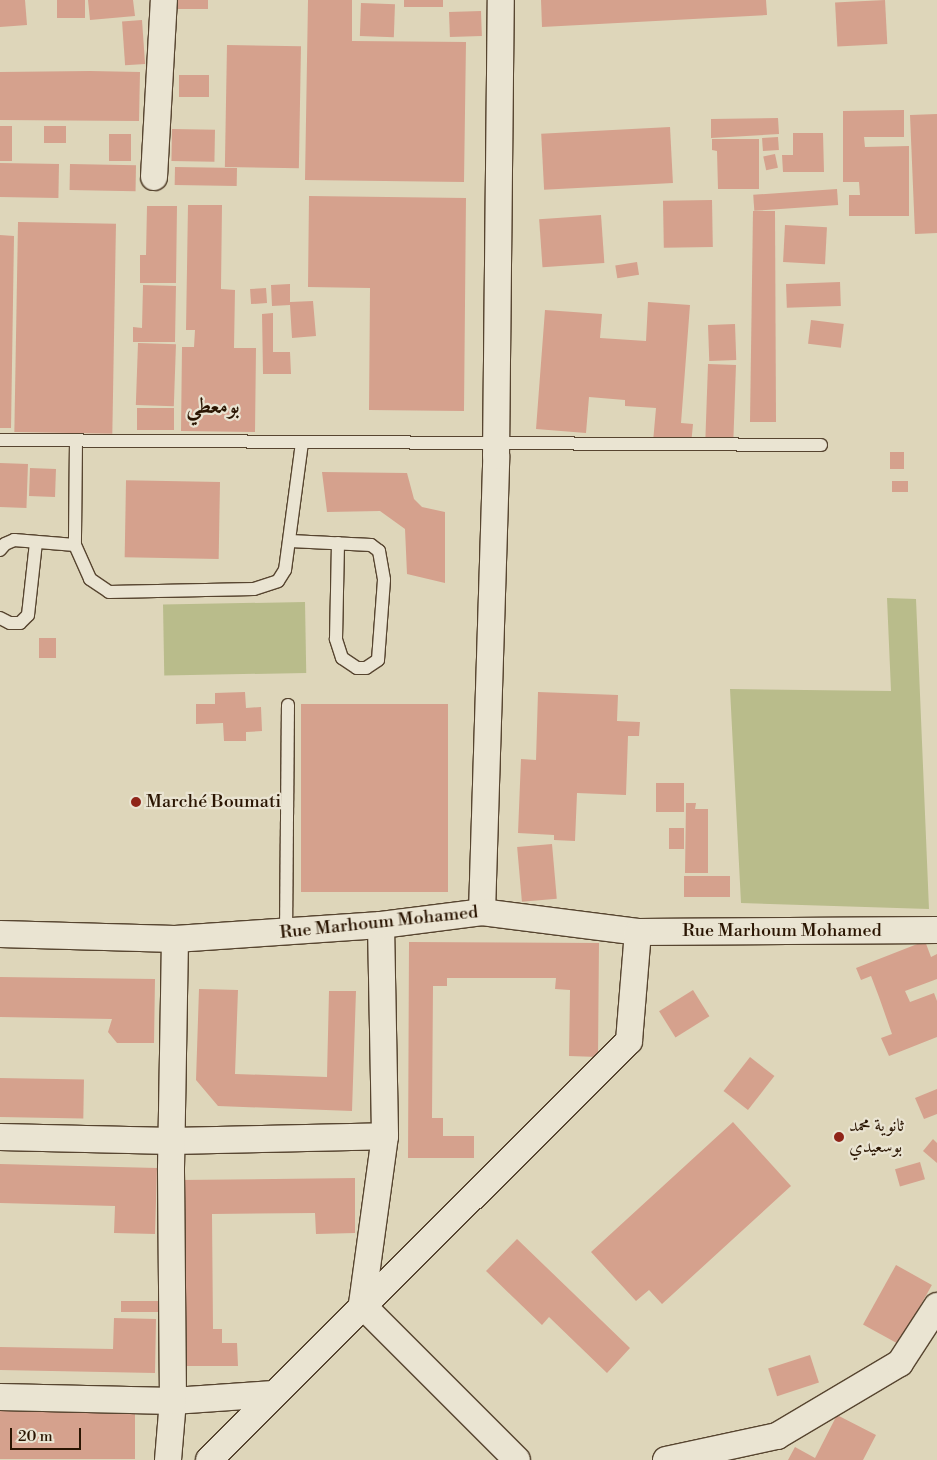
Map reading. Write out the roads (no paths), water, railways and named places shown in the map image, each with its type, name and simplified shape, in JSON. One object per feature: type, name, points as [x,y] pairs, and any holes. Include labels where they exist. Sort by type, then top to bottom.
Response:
[{"type":"street","points":[[154,177],[164,0]]},
{"type":"street","points":[[482,912],[496,445],[501,0]]},
{"type":"street","name":"Rue Marhoum Mohamed","points":[[0,934],[175,939],[286,933],[381,925],[482,912],[638,932],[937,930]]},
{"type":"street","points":[[362,1305],[385,1136],[381,925]]},
{"type":"street","points":[[209,1460],[362,1305],[629,1041],[638,932]]},
{"type":"street","points":[[168,1460],[173,1401],[172,1141],[175,939]]},
{"type":"street","points":[[0,1136],[172,1141],[385,1136]]},
{"type":"street","points":[[362,1305],[517,1460]]},
{"type":"street","points":[[751,1460],[777,1436],[900,1363],[937,1306]]},
{"type":"street","points":[[0,1397],[173,1401],[274,1394]]},
{"type":"street","points":[[666,1460],[777,1436]]},
{"type":"lane","points":[[0,440],[496,445],[821,445]]},
{"type":"lane","points":[[76,441],[75,545],[90,579],[109,592],[254,589],[278,580],[285,570],[302,442]]},
{"type":"lane","points":[[0,550],[4,544],[14,540],[75,545]]},
{"type":"lane","points":[[290,541],[338,543],[371,545],[380,551],[384,580],[378,660],[366,668],[357,668],[342,658],[336,639],[338,543]]},
{"type":"lane","points":[[0,618],[10,623],[20,622],[28,614],[36,542]]},
{"type":"lane","points":[[286,933],[288,704]]},
{"type":"place","name":"Marché Boumati","points":[[136,802]]},
{"type":"place","name":"ثانوية محمد بوسعيدي","points":[[839,1137]]},
{"type":"district","name":"بومعطي","points":[[213,407]]}]
